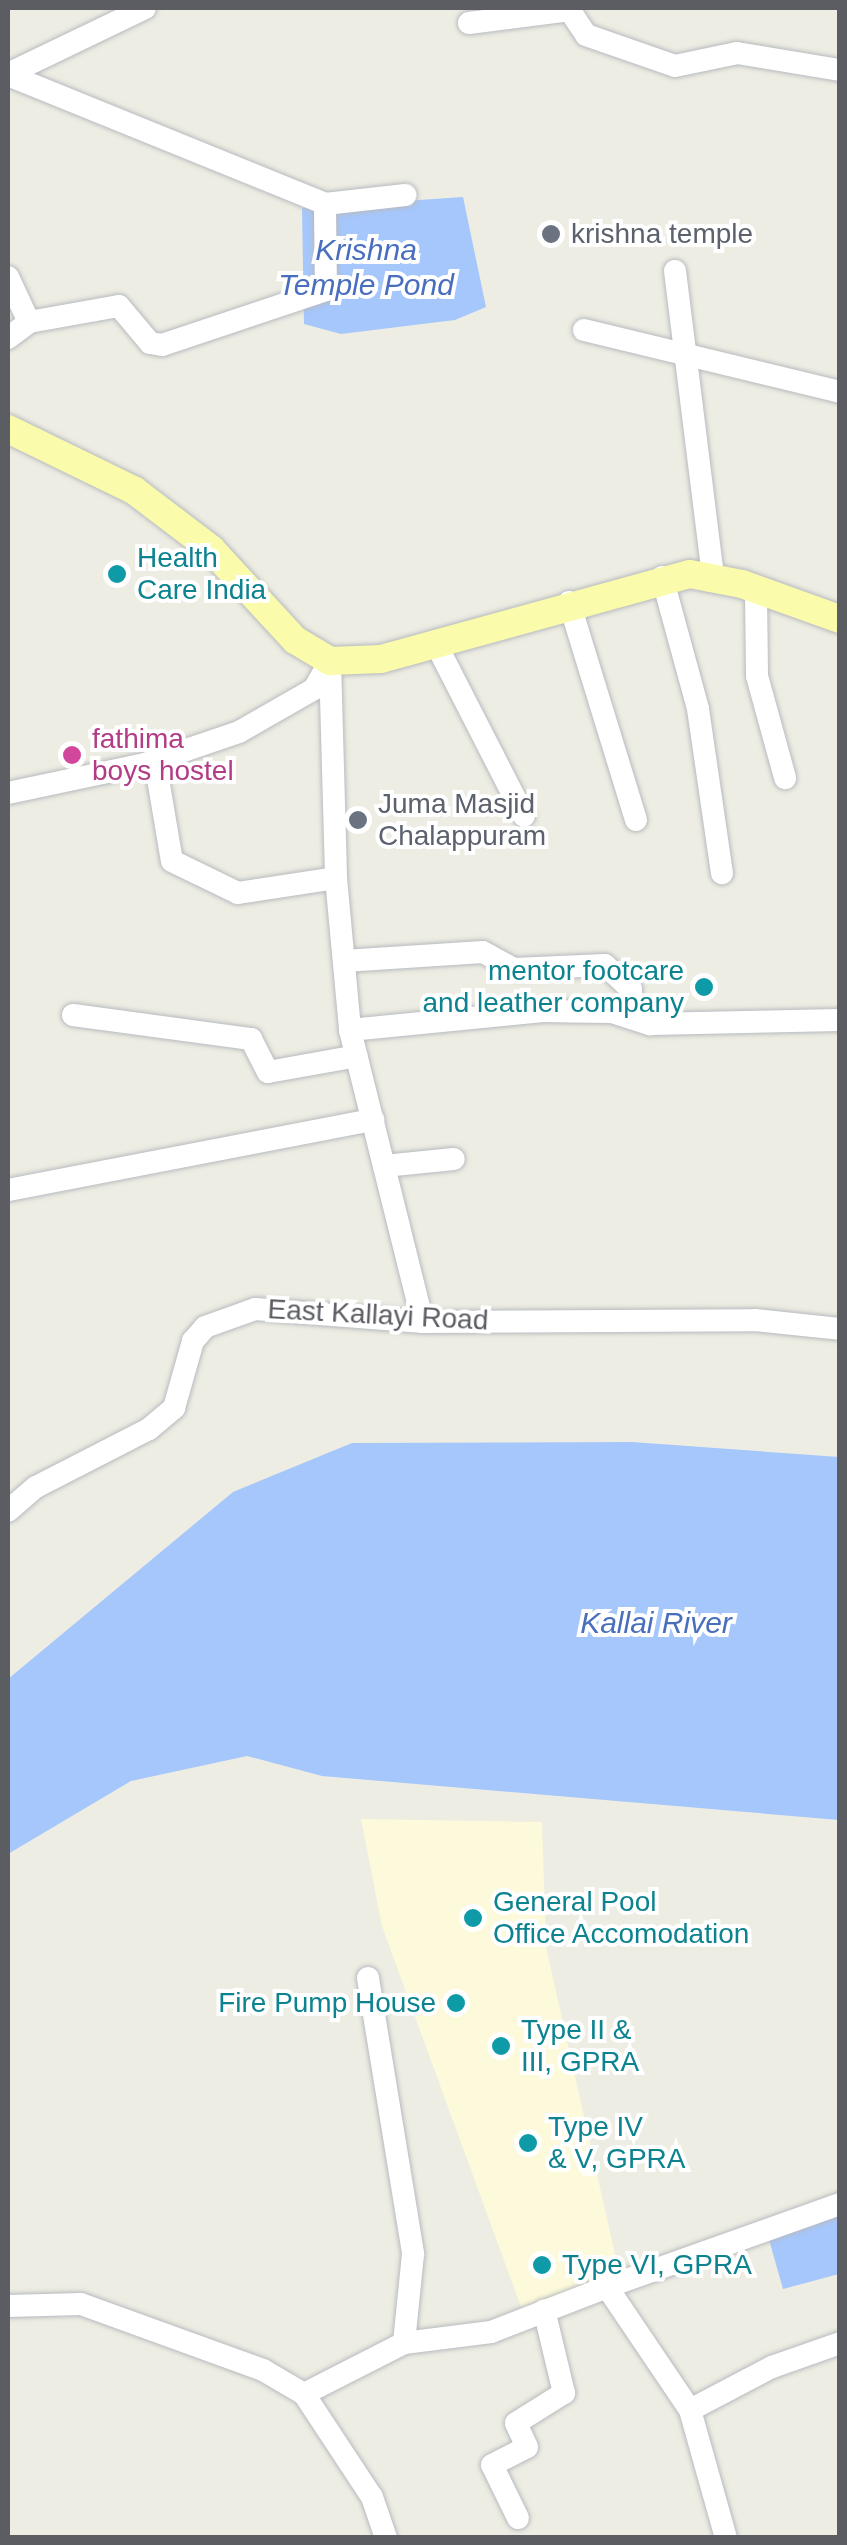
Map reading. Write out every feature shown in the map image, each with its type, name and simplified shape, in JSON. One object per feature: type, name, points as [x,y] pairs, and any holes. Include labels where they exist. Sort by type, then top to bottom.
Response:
[{"type":"main road","points":[[8,429],[134,491],[211,550],[294,640],[330,661],[381,659],[662,578],[713,577],[840,620]]},
{"type":"street","points":[[8,74],[145,8]]},
{"type":"street","points":[[469,23],[569,9],[586,35],[675,66],[736,53],[840,70]]},
{"type":"street","points":[[8,74],[325,204],[404,195]]},
{"type":"street","points":[[8,338],[29,322],[119,306],[150,343],[162,345],[326,290],[325,204]]},
{"type":"street","points":[[675,272],[689,354],[713,577]]},
{"type":"street","points":[[8,277],[29,322]]},
{"type":"street","points":[[584,330],[689,354],[813,391],[840,392]]},
{"type":"street","points":[[662,578],[698,709],[722,873]]},
{"type":"street","points":[[756,592],[756,676],[785,778]]},
{"type":"street","points":[[568,602],[636,820]]},
{"type":"street","points":[[436,644],[524,816]]},
{"type":"street","points":[[8,793],[155,761],[266,718],[314,689],[330,661]]},
{"type":"street","points":[[330,661],[336,878],[350,1030],[423,1322]]},
{"type":"street","points":[[155,761],[172,860],[238,893],[336,878]]},
{"type":"street","points":[[344,962],[483,952],[514,969],[605,965],[631,989],[632,1018]]},
{"type":"street","points":[[350,1030],[543,1012],[668,1024],[840,1020]]},
{"type":"street","points":[[73,1016],[251,1040],[268,1072],[356,1056]]},
{"type":"street","points":[[8,1190],[373,1120]]},
{"type":"street","points":[[384,1166],[454,1159]]},
{"type":"street","name":"East Kallayi Road","points":[[8,1512],[36,1487],[149,1429],[174,1408],[193,1341],[205,1327],[255,1309],[423,1322],[755,1320],[840,1329]]},
{"type":"street","points":[[368,1978],[413,2254],[404,2343]]},
{"type":"street","points":[[304,2394],[404,2343],[491,2332],[840,2204]]},
{"type":"street","points":[[607,2287],[690,2410],[726,2538]]},
{"type":"street","points":[[8,2306],[81,2304],[263,2370],[304,2394],[372,2497],[386,2538]]},
{"type":"street","points":[[518,2518],[492,2466],[527,2447],[516,2423],[564,2393],[544,2310]]},
{"type":"street","points":[[690,2410],[772,2367],[840,2344]]},
{"type":"shaded area","points":[[361,1819],[542,1822],[546,1947],[619,2272],[522,2310],[382,1926]]},
{"type":"water","name":"Krishna Temple Pond","points":[[463,197],[486,307],[455,320],[341,334],[304,324],[302,208]]},
{"type":"water","name":"Kallai River","points":[[632,1442],[839,1457],[839,1820],[322,1776],[247,1756],[131,1781],[8,1854],[8,1679],[233,1492],[352,1443]]},
{"type":"water","points":[[839,2212],[839,2274],[783,2289],[768,2236]]},
{"type":"place","name":"krishna temple","points":[[551,234]]},
{"type":"place","name":"Health Care India","points":[[117,574]]},
{"type":"place","name":"fathima boys hostel","points":[[72,755]]},
{"type":"place","name":"Juma Masjid Chalappuram","points":[[358,820]]},
{"type":"place","name":"mentor footcare and leather company","points":[[704,987]]},
{"type":"place","name":"General Pool Office Accomodation","points":[[473,1918]]},
{"type":"place","name":"Fire Pump House","points":[[456,2003]]},
{"type":"place","name":"Type II & III, GPRA","points":[[501,2046]]},
{"type":"place","name":"Type IV & V, GPRA","points":[[528,2143]]},
{"type":"place","name":"Type VI, GPRA","points":[[542,2265]]}]
